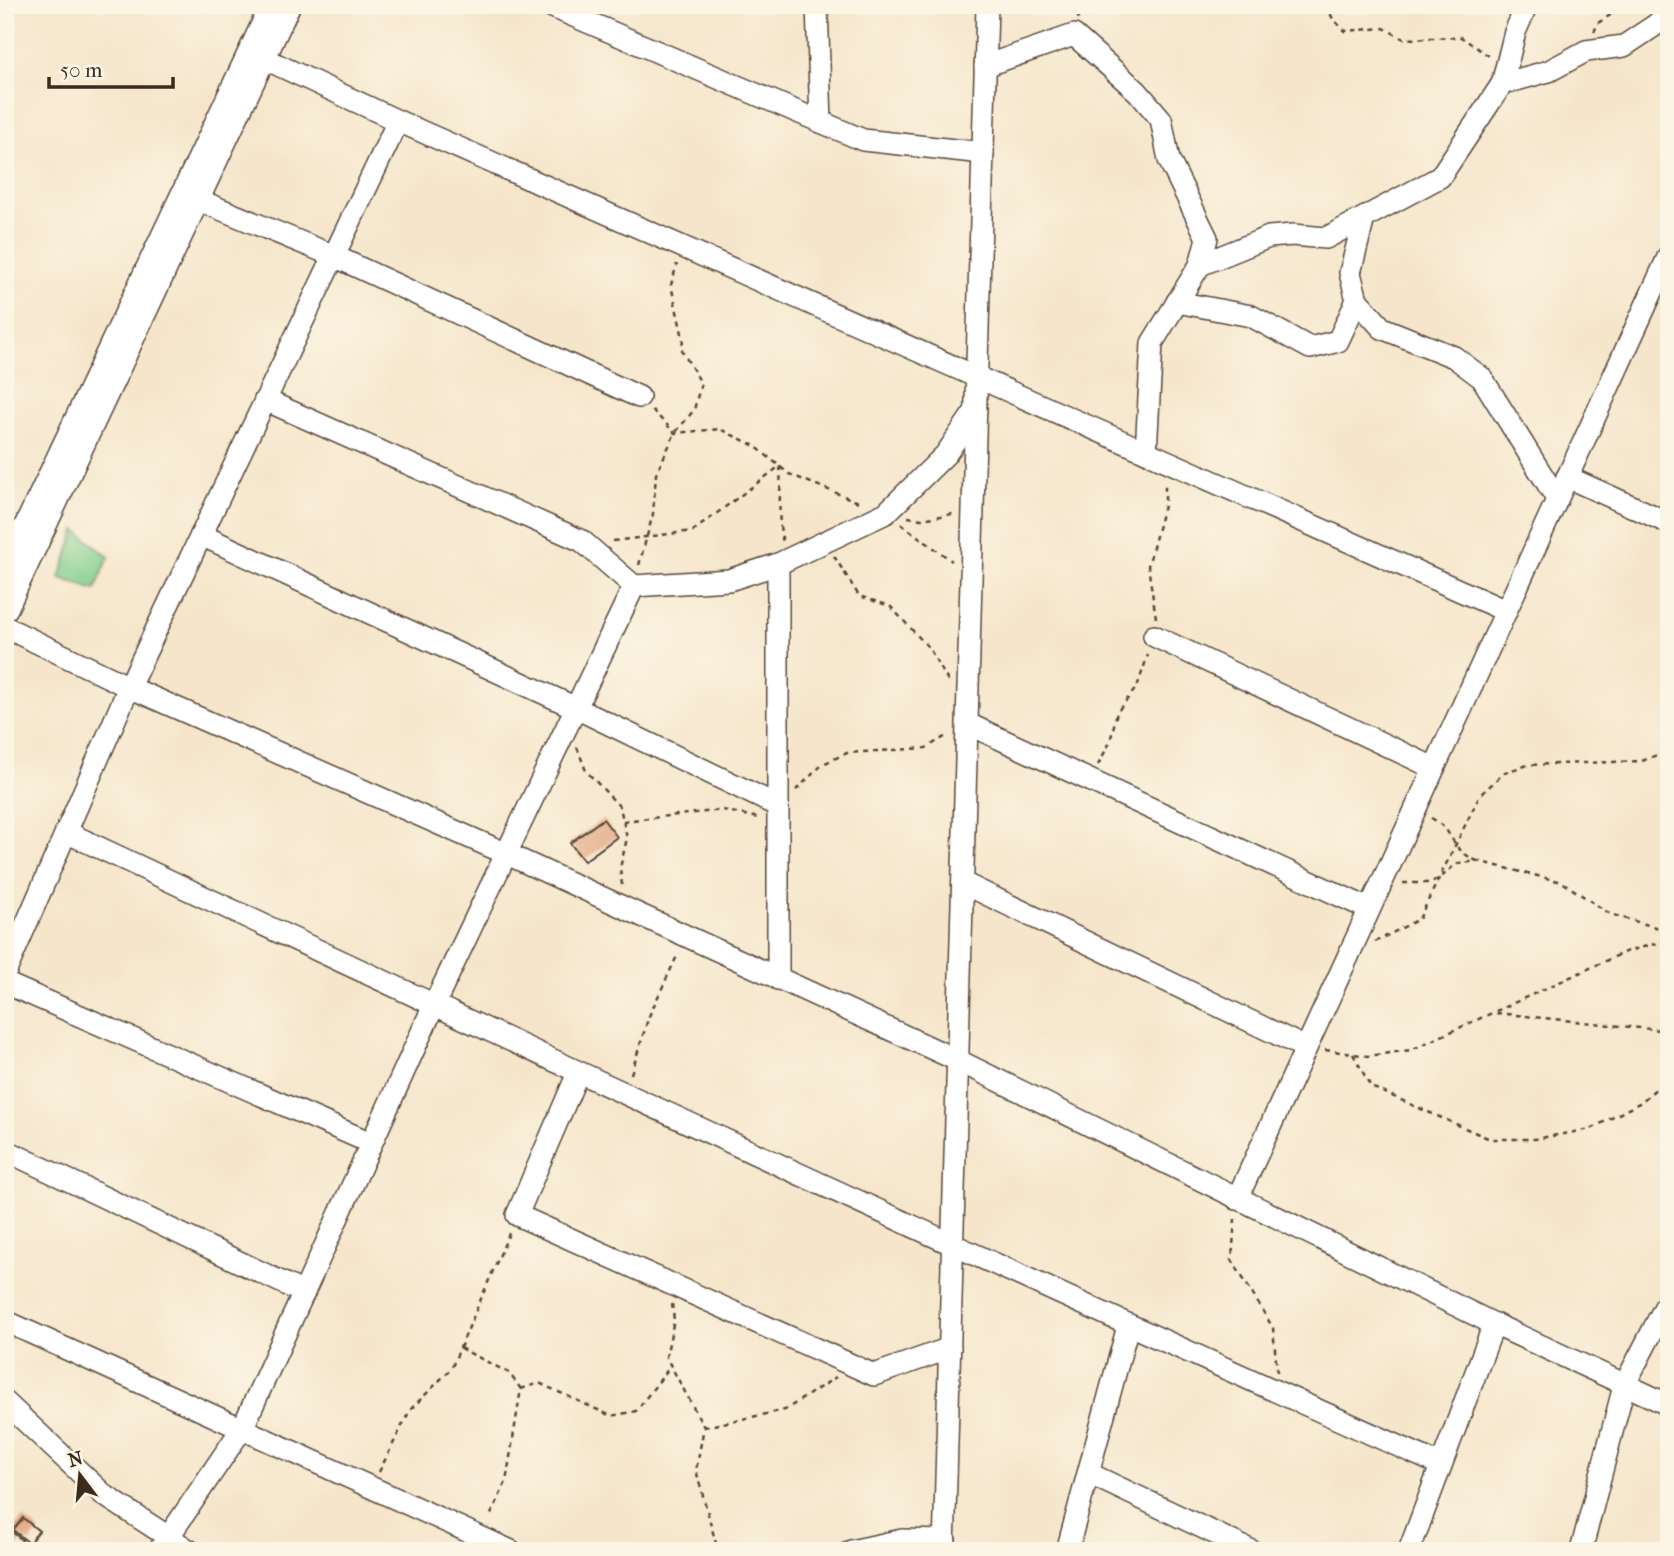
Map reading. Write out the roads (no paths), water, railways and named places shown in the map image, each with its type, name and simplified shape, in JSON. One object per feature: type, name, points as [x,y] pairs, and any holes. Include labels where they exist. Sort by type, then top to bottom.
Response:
[{"type":"main road","points":[[5,607],[287,5]]},
{"type":"street","points":[[5,568],[271,5]]},
{"type":"street","points":[[548,5],[863,140],[983,153]]},
{"type":"street","points":[[817,5],[821,122]]},
{"type":"street","points":[[851,1551],[902,1541],[945,1546],[987,5]]},
{"type":"street","points":[[1200,265],[1269,237],[1293,235],[1326,238],[1440,177],[1502,84],[1515,32],[1527,5]]},
{"type":"street","points":[[1502,84],[1549,71],[1586,51],[1624,46],[1657,24],[1669,9]]},
{"type":"street","points":[[985,66],[1074,35],[1137,91],[1161,119],[1169,160],[1207,238],[1200,265],[1152,343],[1146,452]]},
{"type":"street","points":[[263,58],[398,121],[1506,611]]},
{"type":"street","points":[[5,973],[129,687],[398,121]]},
{"type":"street","points":[[196,199],[334,256],[639,397]]},
{"type":"street","points":[[1350,273],[1364,218]]},
{"type":"street","points":[[1326,238],[1350,273],[1357,300],[1382,328],[1454,357],[1482,379],[1557,499]]},
{"type":"street","points":[[1237,1199],[1669,255]]},
{"type":"street","points":[[1177,302],[1251,316],[1310,348],[1338,341],[1357,300]]},
{"type":"street","points":[[265,400],[582,541],[634,586],[729,580],[783,561],[886,513],[946,454],[976,410]]},
{"type":"street","points":[[1567,477],[1669,523]]},
{"type":"street","points":[[201,535],[778,814]]},
{"type":"street","points":[[778,979],[783,561]]},
{"type":"street","points":[[163,1544],[243,1427],[434,1005],[634,586]]},
{"type":"street","points":[[5,627],[129,687],[507,854],[957,1060],[1494,1324],[1669,1405]]},
{"type":"street","points":[[1154,636],[1434,768]]},
{"type":"street","points":[[968,724],[1369,909]]},
{"type":"street","points":[[66,832],[578,1073],[1128,1326],[1441,1465]]},
{"type":"street","points":[[963,883],[1306,1048]]},
{"type":"street","points":[[5,984],[371,1143]]},
{"type":"street","points":[[578,1073],[517,1215],[874,1375],[950,1348]]},
{"type":"street","points":[[5,1150],[304,1293]]},
{"type":"street","points":[[1581,1551],[1624,1386],[1669,1298]]},
{"type":"street","points":[[5,1321],[511,1551]]},
{"type":"street","points":[[1409,1551],[1494,1324]]},
{"type":"street","points":[[1067,1551],[1128,1326]]},
{"type":"street","points":[[5,1402],[104,1495],[163,1544],[190,1551]]},
{"type":"street","points":[[1090,1474],[1251,1551]]}]
